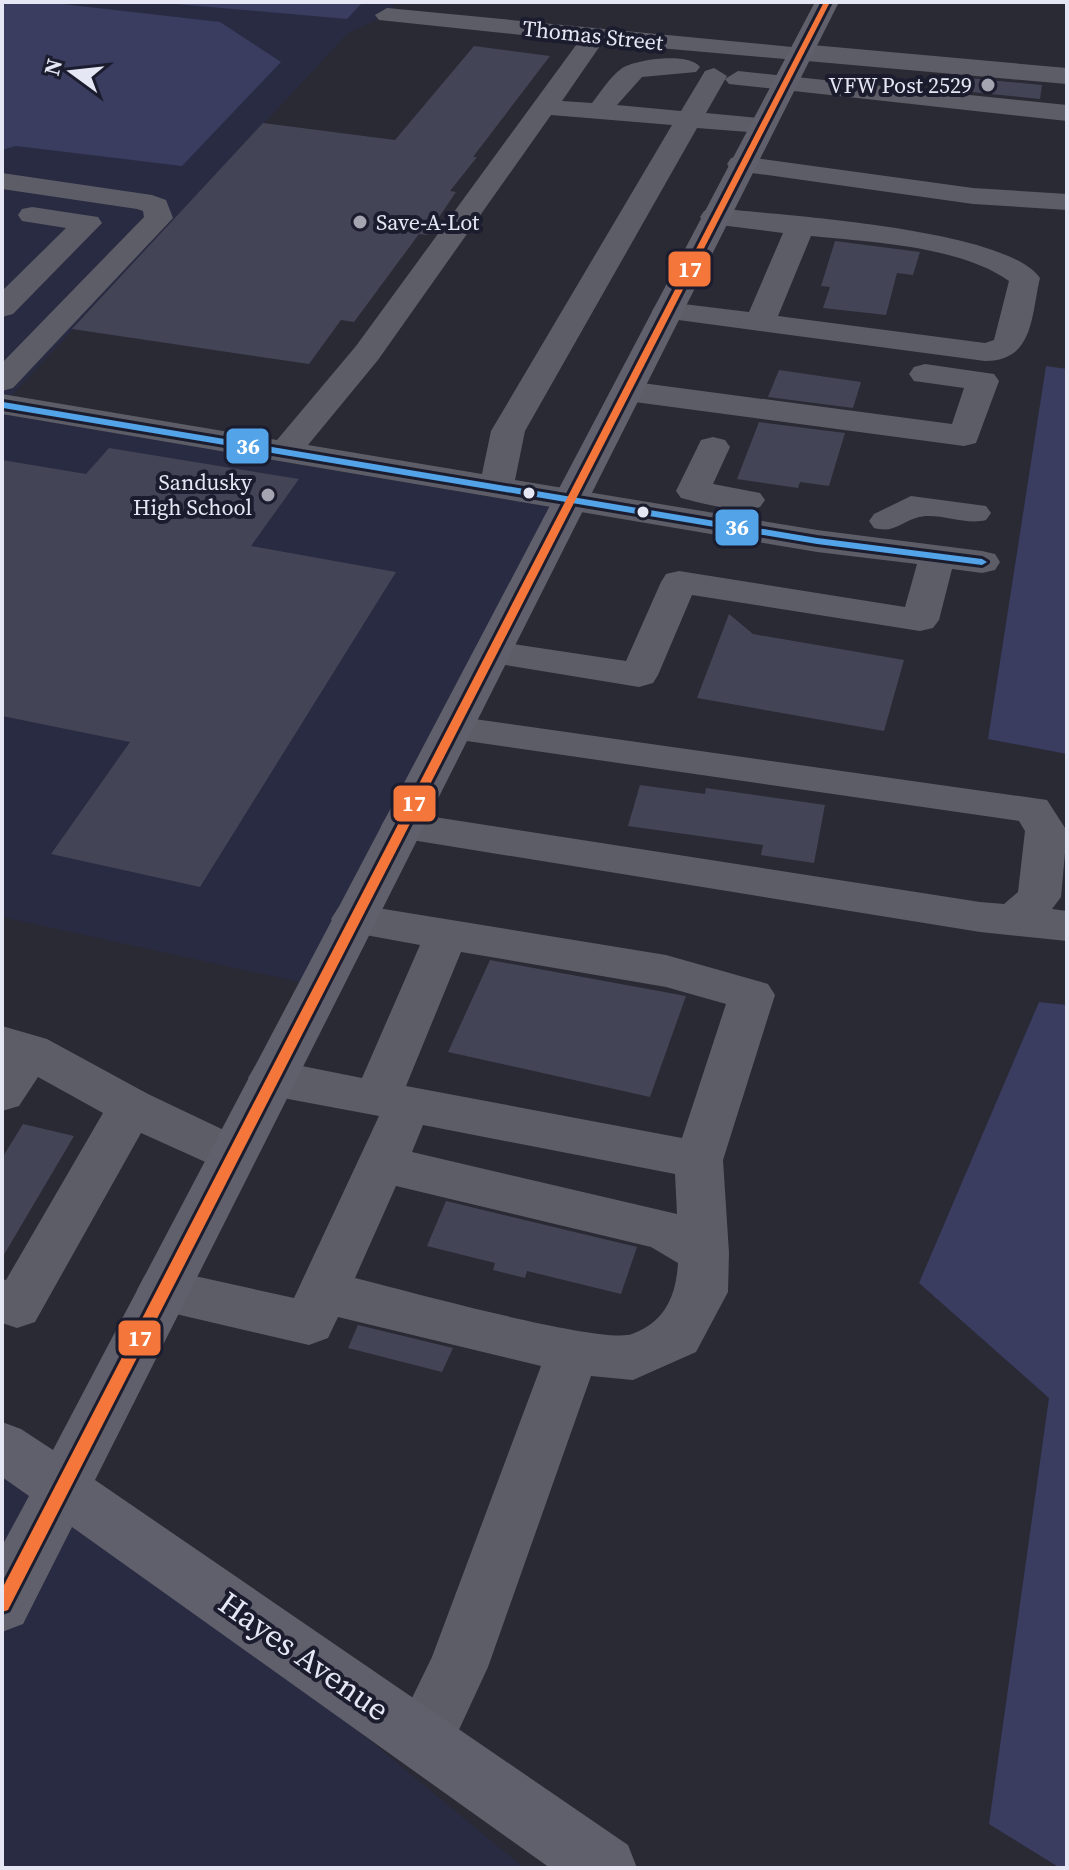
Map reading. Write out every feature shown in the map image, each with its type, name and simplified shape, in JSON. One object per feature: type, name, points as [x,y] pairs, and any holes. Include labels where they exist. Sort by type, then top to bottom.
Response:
[{"type":"main road","points":[[2,1605],[827,2]]},
{"type":"main road","name":"Hayes Avenue","points":[[2,1446],[605,1868]]},
{"type":"street","name":"Thomas Street","points":[[392,8],[797,58]]},
{"type":"street","points":[[284,453],[367,353],[596,35]]},
{"type":"street","points":[[496,488],[508,431],[690,119],[700,72],[701,46]]},
{"type":"street","points":[[598,113],[623,78],[642,66],[700,72],[797,58],[1052,49]]},
{"type":"street","points":[[797,58],[1067,76]]},
{"type":"street","points":[[797,58],[1067,113]]},
{"type":"street","points":[[544,107],[761,125]]},
{"type":"street","points":[[741,164],[973,196],[1067,202]]},
{"type":"street","points":[[2,181],[142,201],[156,206],[159,218],[2,381]]},
{"type":"street","points":[[2,211],[88,223],[2,308]]},
{"type":"street","points":[[660,325],[760,323],[985,352],[999,352],[1009,344],[1025,278],[1019,270],[968,252],[911,241],[714,217]]},
{"type":"street","points":[[760,323],[800,227]]},
{"type":"street","points":[[627,391],[964,436],[983,381],[660,325]]},
{"type":"street","points":[[2,404],[572,501],[762,517],[882,535],[937,556],[982,562]]},
{"type":"street","points":[[713,447],[693,491],[762,517]]},
{"type":"street","points":[[882,535],[911,506],[974,513]]},
{"type":"street","points":[[493,652],[639,675],[679,582],[920,620],[937,556]]},
{"type":"street","points":[[453,728],[1050,811],[1039,897],[1014,920]]},
{"type":"street","points":[[402,826],[1067,926]]},
{"type":"street","points":[[324,1292],[573,1352],[633,1358],[677,1336],[702,1292],[704,1253],[699,1160],[752,995],[666,971],[353,919]]},
{"type":"street","points":[[163,1290],[309,1323],[382,1164],[393,1101],[447,934]]},
{"type":"street","points":[[2,1093],[12,1049],[232,1155]]},
{"type":"street","points":[[272,1078],[699,1160]]},
{"type":"street","points":[[2,1300],[17,1307],[131,1107]]},
{"type":"street","points":[[382,1164],[664,1230],[704,1253]]},
{"type":"street","points":[[423,1739],[458,1667],[573,1352]]},
{"type":"shaded area","name":"Sandusky High School","points":[[2,2],[397,2],[387,15],[348,33],[3,405],[572,501],[318,986],[2,917]]},
{"type":"shaded area","points":[[8,2],[45,2],[220,22],[281,62],[182,166],[16,146],[2,150],[2,7]]},
{"type":"shaded area","points":[[153,2],[363,2],[347,19]]},
{"type":"shaded area","points":[[1046,366],[1067,369],[1067,754],[988,739]]},
{"type":"shaded area","points":[[1039,1002],[1067,1005],[1067,1868],[1060,1868],[989,1824],[1049,1398],[919,1283]]},
{"type":"shaded area","points":[[2,1446],[64,1487],[524,1868],[2,1868]]},
{"type":"building","points":[[474,46],[550,56],[473,157],[477,157],[450,191],[456,192],[427,235],[419,234],[354,322],[341,320],[309,364],[72,329],[263,123],[395,140]]},
{"type":"building","points":[[936,75],[1042,85],[1040,99],[932,88]]},
{"type":"building","points":[[835,241],[920,252],[913,275],[897,273],[886,315],[823,308],[830,287],[821,286]]},
{"type":"building","points":[[779,370],[861,382],[853,408],[768,397]]},
{"type":"building","points":[[759,422],[845,433],[829,486],[800,482],[798,488],[737,479]]},
{"type":"building","name":"Sandusky High School","points":[[109,448],[299,479],[251,546],[396,572],[200,887],[51,854],[130,742],[2,716],[2,460],[86,474]]},
{"type":"building","points":[[729,614],[753,634],[904,660],[884,731],[697,698]]},
{"type":"building","points":[[640,785],[705,794],[706,788],[825,805],[814,863],[761,855],[763,845],[628,826]]},
{"type":"building","points":[[490,960],[686,996],[650,1097],[448,1052]]},
{"type":"building","points":[[23,1124],[74,1136],[2,1258],[2,1158]]},
{"type":"building","points":[[446,1201],[637,1247],[621,1294],[527,1271],[525,1278],[493,1270],[495,1263],[427,1246]]},
{"type":"building","points":[[358,1325],[453,1348],[442,1372],[348,1348]]},
{"type":"transit line","name":"17","points":[[2,1605],[827,2]]},
{"type":"transit line","name":"36","points":[[3,405],[817,541],[982,562]]},
{"type":"place","name":"VFW Post 2529","points":[[988,85]]},
{"type":"place","name":"Save-A-Lot","points":[[360,222]]},
{"type":"place","name":"Sandusky High School","points":[[268,495]]}]
